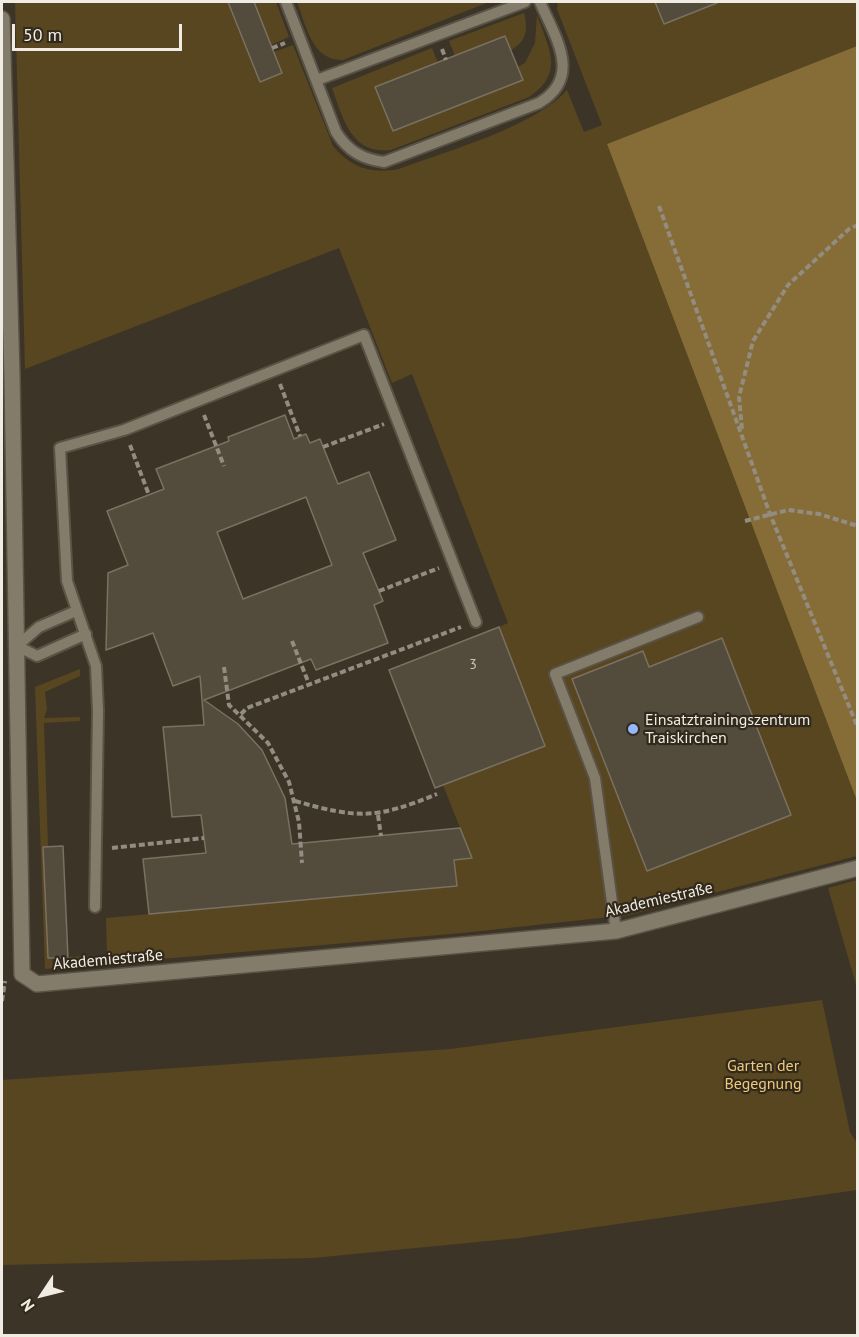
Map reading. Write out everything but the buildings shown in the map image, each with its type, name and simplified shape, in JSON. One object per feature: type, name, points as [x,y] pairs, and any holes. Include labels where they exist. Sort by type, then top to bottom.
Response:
[{"type":"street","name":"Akademiestraße","points":[[2,19],[17,646],[22,974],[37,984],[616,931],[858,868]]},
{"type":"lane","points":[[286,2],[336,132],[343,144],[368,160],[384,162],[400,158],[539,103],[558,88],[564,68],[561,52],[540,2]]},
{"type":"lane","points":[[316,80],[525,2]]},
{"type":"lane","points":[[95,907],[98,711],[96,666],[67,581],[60,448],[124,430],[364,335],[476,621]]},
{"type":"lane","points":[[76,611],[39,627],[17,646],[37,656],[86,634]]},
{"type":"lane","points":[[616,931],[595,778],[555,674],[698,617]]},
{"type":"path","points":[[659,206],[770,514],[858,728]]},
{"type":"path","points":[[742,435],[739,397],[753,341],[788,285],[849,229],[858,225]]},
{"type":"path","points":[[275,370],[300,436]]},
{"type":"path","points":[[199,400],[224,466]]},
{"type":"path","points":[[323,447],[397,418]]},
{"type":"path","points":[[124,430],[149,495]]},
{"type":"path","points":[[745,521],[788,510],[819,514],[858,526]]},
{"type":"path","points":[[379,591],[453,563]]},
{"type":"path","points":[[241,714],[247,708],[476,621]]},
{"type":"path","points":[[292,641],[309,684]]},
{"type":"path","points":[[224,667],[229,705],[241,714],[272,750],[289,782],[295,801],[302,863]]},
{"type":"path","points":[[295,801],[341,813],[378,815],[438,794]]},
{"type":"path","points":[[378,815],[381,836]]},
{"type":"path","points":[[96,849],[204,838]]},
{"type":"green space","points":[[15,2],[228,2],[260,82],[282,73],[274,52],[293,45],[333,146],[354,164],[379,171],[399,169],[489,137],[534,115],[567,90],[584,132],[602,125],[557,9],[558,2],[655,2],[664,23],[721,2],[857,2],[857,46],[607,144],[857,801],[857,856],[628,915],[462,933],[45,969],[35,687],[80,669],[80,676],[45,692],[47,709],[44,718],[80,717],[80,721],[44,723],[48,847],[43,847],[48,958],[52,958],[53,965],[68,964],[68,957],[107,955],[106,918],[456,886],[454,860],[472,858],[443,785],[475,773],[472,765],[488,759],[492,767],[545,746],[499,627],[508,623],[412,374],[392,383],[339,248],[25,369]]},
{"type":"green space","points":[[254,2],[276,2],[289,37],[271,45]]},
{"type":"green space","points":[[297,2],[489,2],[343,60],[332,59],[317,48],[307,31]]},
{"type":"green space","points":[[524,13],[525,34],[520,43],[511,50],[505,36],[455,56],[449,41]]},
{"type":"green space","points":[[537,15],[549,50],[551,69],[540,88],[529,97],[391,150],[366,147],[351,132],[345,122],[332,88],[432,48],[438,63],[375,87],[393,131],[525,63],[535,43]]},
{"type":"green space","points":[[858,880],[857,988],[828,888]]},
{"type":"green space","name":"Garten der Begegnung","points":[[822,1000],[850,1132],[857,1143],[857,1190],[519,1238],[313,1258],[3,1265],[2,1280],[2,1080],[450,1049]]},
{"type":"shaded area","points":[[857,46],[857,801],[607,144]]},
{"type":"place","name":"Einsatztrainingszentrum Traiskirchen","points":[[633,729]]}]
